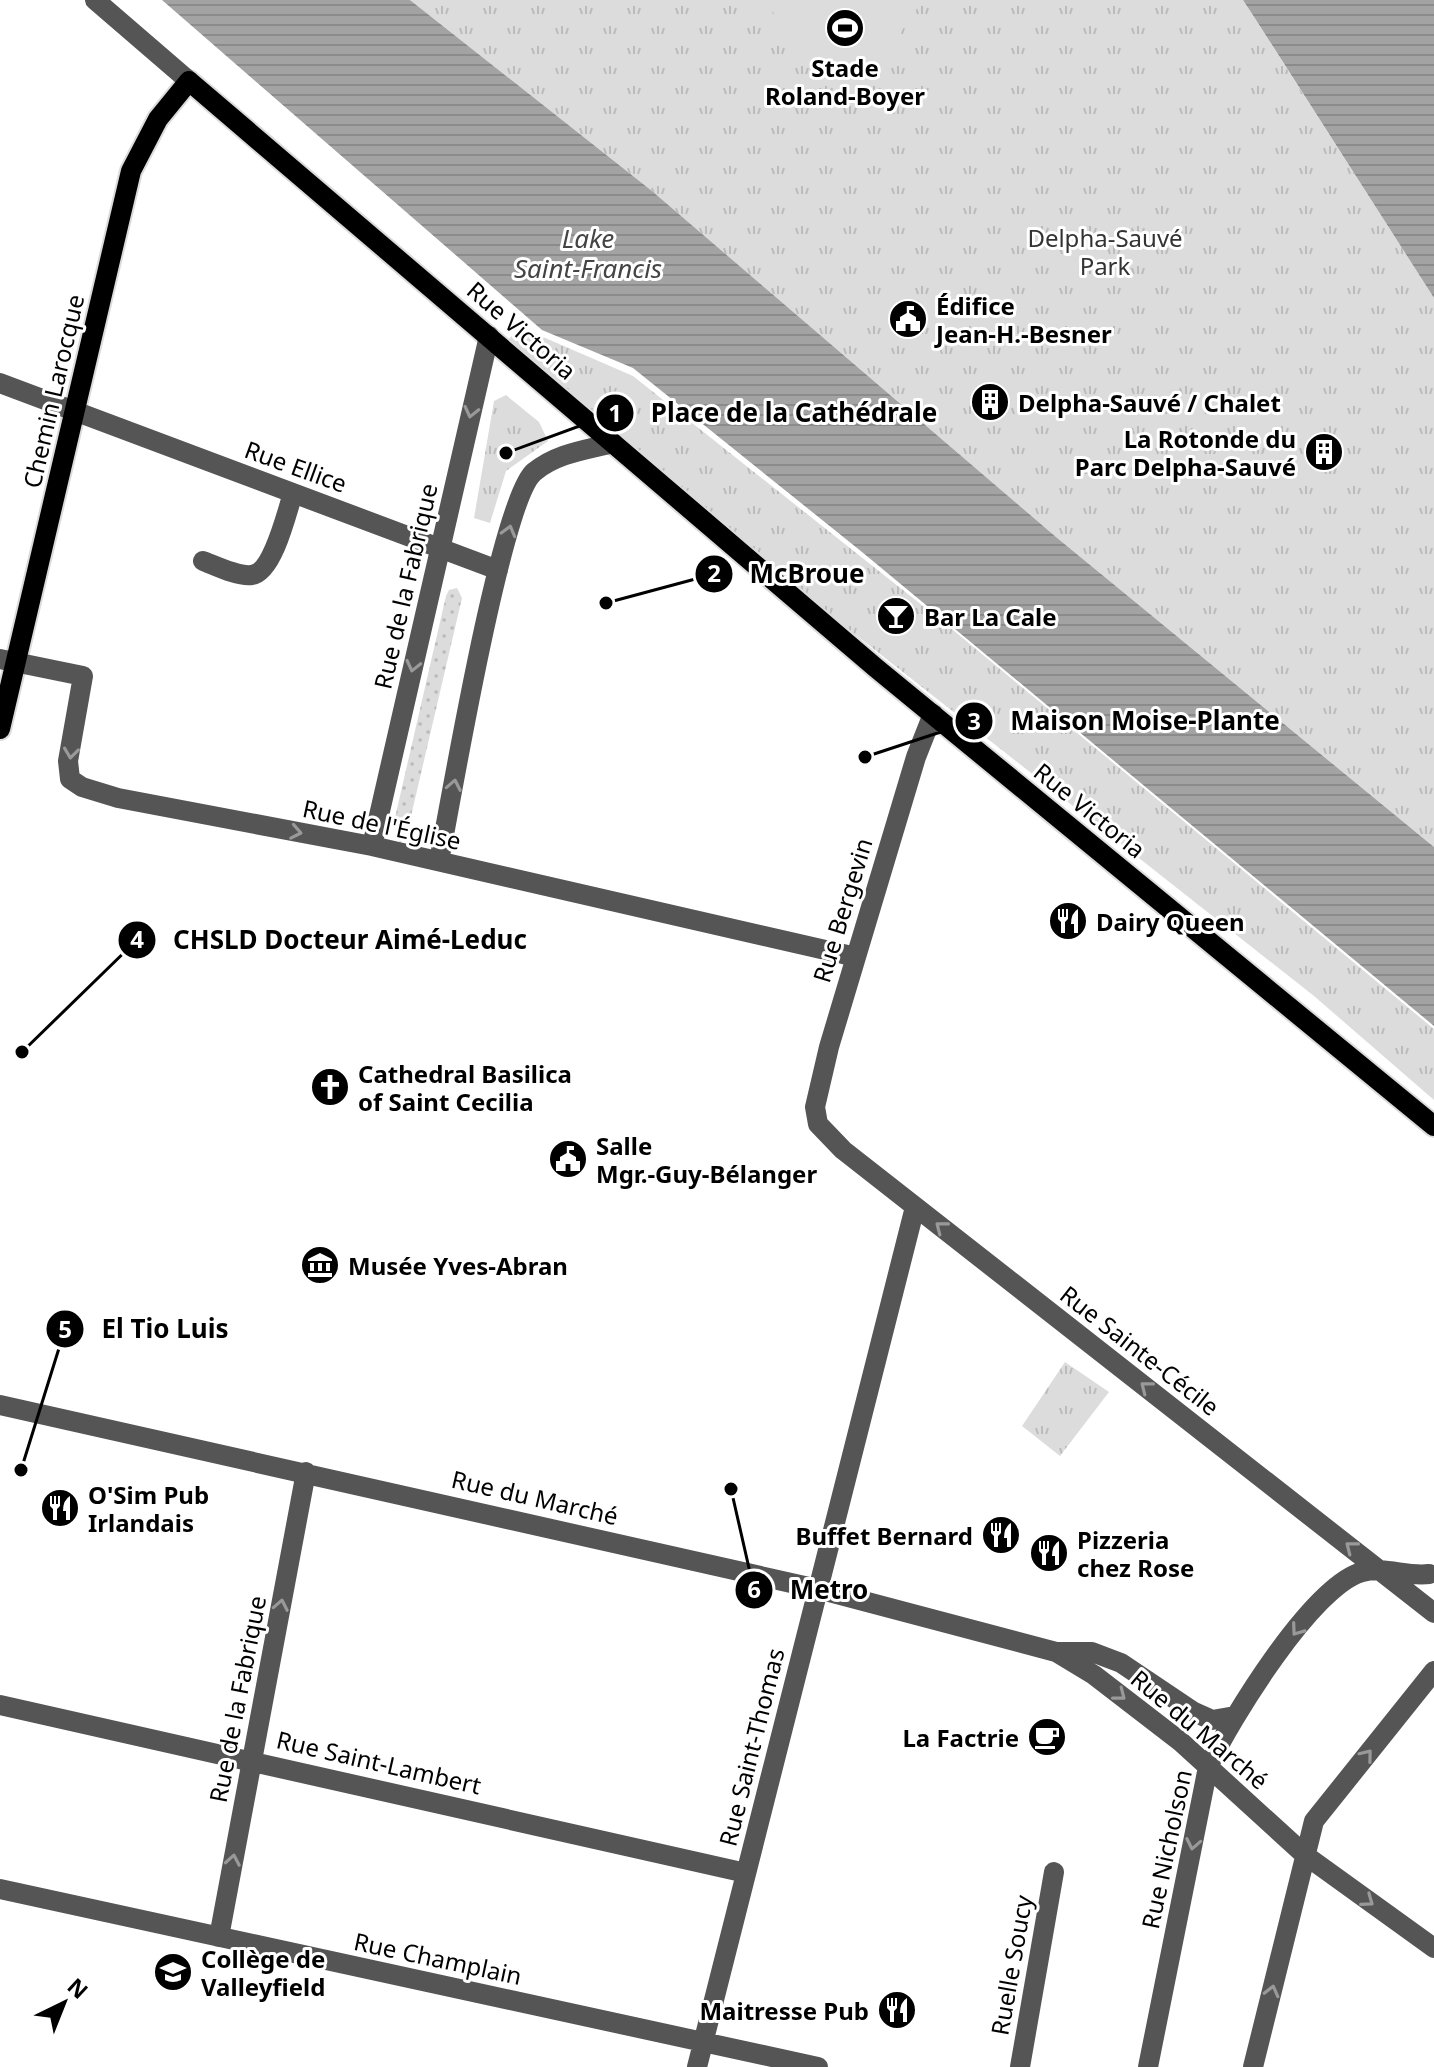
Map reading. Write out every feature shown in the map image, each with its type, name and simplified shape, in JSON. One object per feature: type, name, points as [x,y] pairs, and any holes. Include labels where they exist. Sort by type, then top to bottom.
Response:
[{"type":"main road","name":"Rue Victoria","points":[[189,81],[933,714],[1434,1126]]},
{"type":"main road","name":"Chemin Larocque","points":[[0,729],[7,661],[76,412],[131,171],[158,119],[189,81]]},
{"type":"street","name":"Rue Victoria","points":[[95,0],[189,81]]},
{"type":"street","name":"Rue de la Fabrique","points":[[372,846],[489,336]]},
{"type":"street","name":"Rue Ellice","points":[[0,383],[498,570]]},
{"type":"street","points":[[439,861],[498,570],[516,503],[532,474],[559,456],[613,443]]},
{"type":"street","points":[[203,561],[249,576],[260,572],[269,562],[293,493]]},
{"type":"street","name":"Rue de l'Église","points":[[7,661],[83,676],[68,761],[70,779],[82,787],[118,798],[372,846],[856,957]]},
{"type":"street","name":"Rue Bergevin","points":[[818,1124],[815,1107],[856,957],[916,757],[933,714]]},
{"type":"street","name":"Rue Sainte-Cécile","points":[[818,1124],[843,1150],[915,1207],[1434,1611]]},
{"type":"street","name":"Rue Saint-Thomas","points":[[697,2067],[915,1207]]},
{"type":"street","name":"Rue du Marché","points":[[0,1405],[818,1589],[1056,1652],[1092,1652],[1121,1663],[1194,1712],[1212,1720],[1235,1716]]},
{"type":"street","name":"Rue de la Fabrique","points":[[219,1937],[306,1472]]},
{"type":"street","name":"Rue Nicholson","points":[[1148,2067],[1208,1767],[1235,1716],[1320,1598],[1343,1581],[1378,1569],[1413,1576],[1431,1570]]},
{"type":"street","name":"Rue Nicholson","points":[[1431,1570],[1427,1588],[1434,1611]]},
{"type":"street","name":"Rue du Marché","points":[[1056,1652],[1094,1675],[1208,1767],[1305,1855],[1434,1948]]},
{"type":"street","points":[[1253,2067],[1314,1821],[1434,1671]]},
{"type":"street","name":"Rue Saint-Lambert","points":[[0,1705],[251,1759],[746,1873]]},
{"type":"street","name":"Ruelle Soucy","points":[[1020,2067],[1054,1872]]},
{"type":"street","name":"Rue Champlain","points":[[0,1889],[818,2067]]},
{"type":"green space","name":"Delpha-Sauvé Park","points":[[410,0],[1243,0],[1434,298],[1434,847],[1056,537],[652,191]]},
{"type":"green space","name":"Stade Roland-Boyer","points":[[761,0],[923,0],[870,76],[840,70],[802,42]]},
{"type":"green space","points":[[520,327],[633,376],[947,625],[1434,1029],[1434,1100],[1314,996],[497,352]]},
{"type":"green space","points":[[506,395],[539,422],[548,441],[506,471],[490,523],[474,518],[494,401]]},
{"type":"green space","points":[[457,588],[462,598],[408,829],[400,844],[394,822],[446,596],[449,590]]},
{"type":"green space","points":[[1065,1362],[1109,1392],[1060,1456],[1022,1426]]},
{"type":"water","name":"Lake Saint-Francis","points":[[162,0],[410,0],[652,191],[1056,537],[1434,847],[1434,1026],[862,552],[633,368],[542,330]]},
{"type":"water","points":[[1243,0],[1434,0],[1434,298],[1256,20]]},
{"type":"place","name":"Stade Roland-Boyer","points":[[845,28]]},
{"type":"place","name":"Édifice Jean-H.-Besner","points":[[908,319]]},
{"type":"place","name":"Delpha-Sauvé / Chalet","points":[[990,402]]},
{"type":"place","name":"La Rotonde du Parc Delpha-Sauvé","points":[[1324,452]]},
{"type":"place","name":"Place de la Cathédrale","points":[[506,453]]},
{"type":"place","name":"McBroue","points":[[606,603]]},
{"type":"place","name":"Bar La Cale","points":[[896,616]]},
{"type":"place","name":"Maison Moise-Plante","points":[[865,757]]},
{"type":"place","name":"Dairy Queen","points":[[1068,921]]},
{"type":"place","name":"CHSLD Docteur Aimé-Leduc","points":[[22,1052]]},
{"type":"place","name":"Cathedral Basilica of Saint Cecilia","points":[[330,1087]]},
{"type":"place","name":"Salle Mgr.-Guy-Bélanger","points":[[568,1159]]},
{"type":"place","name":"Musée Yves-Abran","points":[[320,1265]]},
{"type":"place","name":"El Tio Luis","points":[[21,1470]]},
{"type":"place","name":"Metro","points":[[731,1489]]},
{"type":"place","name":"O'Sim Pub Irlandais","points":[[60,1508]]},
{"type":"place","name":"Buffet Bernard","points":[[1001,1535]]},
{"type":"place","name":"Pizzeria chez Rose","points":[[1049,1553]]},
{"type":"place","name":"La Factrie","points":[[1047,1737]]},
{"type":"place","name":"Collège de Valleyfield","points":[[173,1972]]},
{"type":"place","name":"Maitresse Pub","points":[[897,2010]]}]
